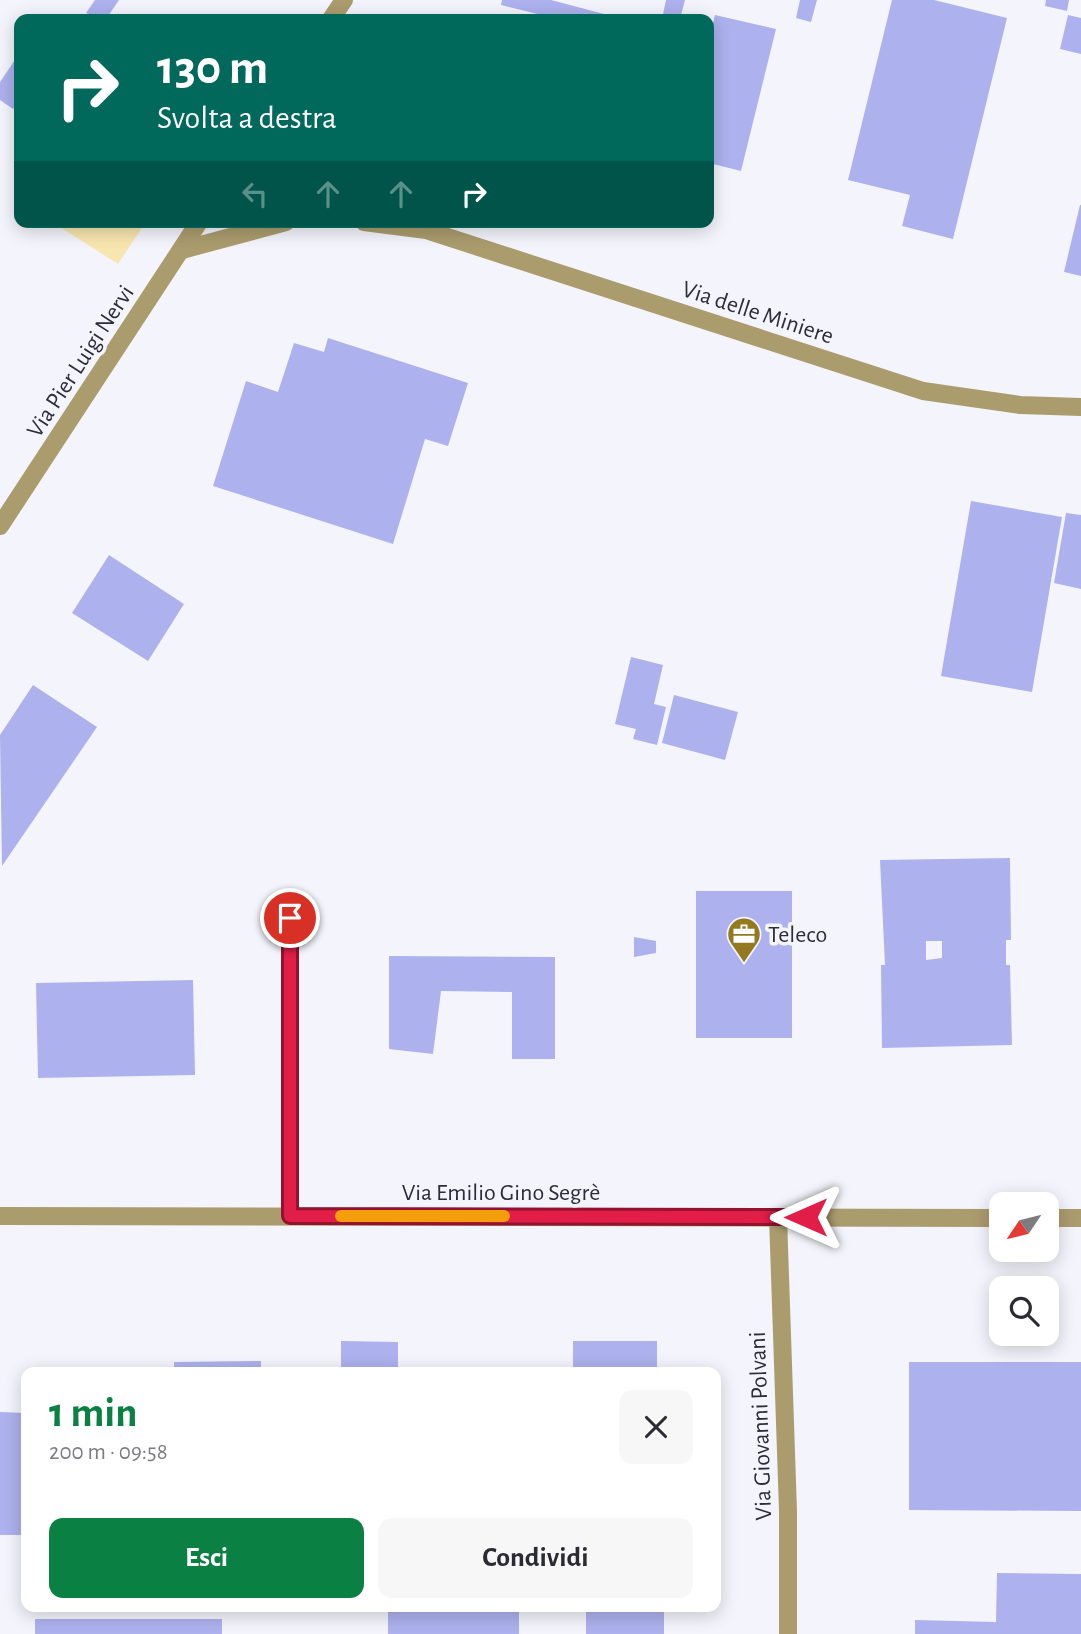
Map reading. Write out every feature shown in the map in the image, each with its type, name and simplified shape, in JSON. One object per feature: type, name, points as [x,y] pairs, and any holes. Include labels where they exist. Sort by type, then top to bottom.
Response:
[{"type":"street","name":"Via Pier Luigi Nervi","points":[[0,526],[195,228]]},
{"type":"street","points":[[182,250],[264,228]]},
{"type":"street","name":"Via delle Miniere","points":[[429,228],[923,391],[1020,405],[1081,407]]},
{"type":"street","points":[[290,918],[290,1216]]},
{"type":"street","name":"Via Emilio Gino Segrè","points":[[0,1216],[989,1218]]},
{"type":"street","name":"Via Giovanni Polvani","points":[[778,1217],[788,1511],[788,1634]]},
{"type":"street","points":[[1059,1218],[1081,1218]]},
{"type":"shaded area","points":[[61,228],[142,228],[118,264]]},
{"type":"building","points":[[95,0],[119,0],[109,14],[86,13]]},
{"type":"building","points":[[502,0],[551,0],[604,14],[538,14],[501,5]]},
{"type":"building","points":[[666,0],[685,0],[681,14],[663,14]]},
{"type":"building","points":[[800,0],[817,0],[811,22],[796,18]]},
{"type":"building","points":[[892,0],[934,0],[1007,18],[953,239],[902,226],[910,195],[848,180]]},
{"type":"building","points":[[1046,0],[1069,0],[1067,11],[1045,6]]},
{"type":"building","points":[[715,15],[776,29],[741,171],[714,164]]},
{"type":"building","points":[[1068,15],[1081,18],[1081,54],[1060,49]]},
{"type":"building","points":[[14,61],[13,109],[0,100],[0,82]]},
{"type":"building","points":[[1081,205],[1081,276],[1064,272]]},
{"type":"building","points":[[328,338],[468,383],[448,446],[425,439],[393,544],[213,486],[246,381],[278,392],[294,343],[324,352]]},
{"type":"building","points":[[971,501],[1062,517],[1032,692],[941,676]]},
{"type":"building","points":[[1066,513],[1081,515],[1081,589],[1054,583]]},
{"type":"building","points":[[109,555],[184,604],[148,661],[72,613]]},
{"type":"building","points":[[631,657],[663,665],[654,704],[666,707],[657,745],[633,739],[636,729],[615,724]]},
{"type":"building","points":[[33,685],[97,727],[2,866],[0,735]]},
{"type":"building","points":[[674,695],[738,712],[725,760],[662,743]]},
{"type":"building","points":[[1010,858],[1011,940],[1006,940],[1006,965],[1010,965],[1012,1045],[882,1048],[881,965],[885,965],[880,860]],"holes":[[[926,941],[942,941],[942,958],[926,960]]]},
{"type":"building","name":"Teleco","points":[[696,891],[792,891],[792,1038],[696,1038]]},
{"type":"building","points":[[634,937],[656,941],[656,953],[634,957]]},
{"type":"building","points":[[389,956],[555,957],[555,1059],[512,1059],[512,992],[441,991],[433,1054],[389,1049]]},
{"type":"building","points":[[193,980],[195,1075],[38,1078],[36,983]]},
{"type":"building","points":[[341,1341],[398,1342],[398,1367],[341,1367]]},
{"type":"building","points":[[573,1341],[657,1341],[657,1367],[573,1367]]},
{"type":"building","points":[[261,1361],[261,1367],[174,1367],[174,1362]]},
{"type":"building","points":[[909,1362],[1081,1362],[1081,1511],[909,1510]]},
{"type":"building","points":[[0,1412],[21,1413],[21,1535],[0,1535]]},
{"type":"building","points":[[997,1573],[1081,1574],[1081,1634],[915,1634],[915,1620],[996,1622]]},
{"type":"building","points":[[388,1612],[519,1612],[519,1634],[388,1634]]},
{"type":"building","points":[[586,1612],[664,1612],[664,1634],[586,1634]]},
{"type":"building","points":[[35,1619],[222,1619],[222,1634],[35,1634]]},
{"type":"slow traffic","points":[[341,1216],[504,1216]]},
{"type":"place","name":"Teleco","points":[[744,964]]},
{"type":"route","points":[[290,918],[290,1216],[806,1217]]}]
